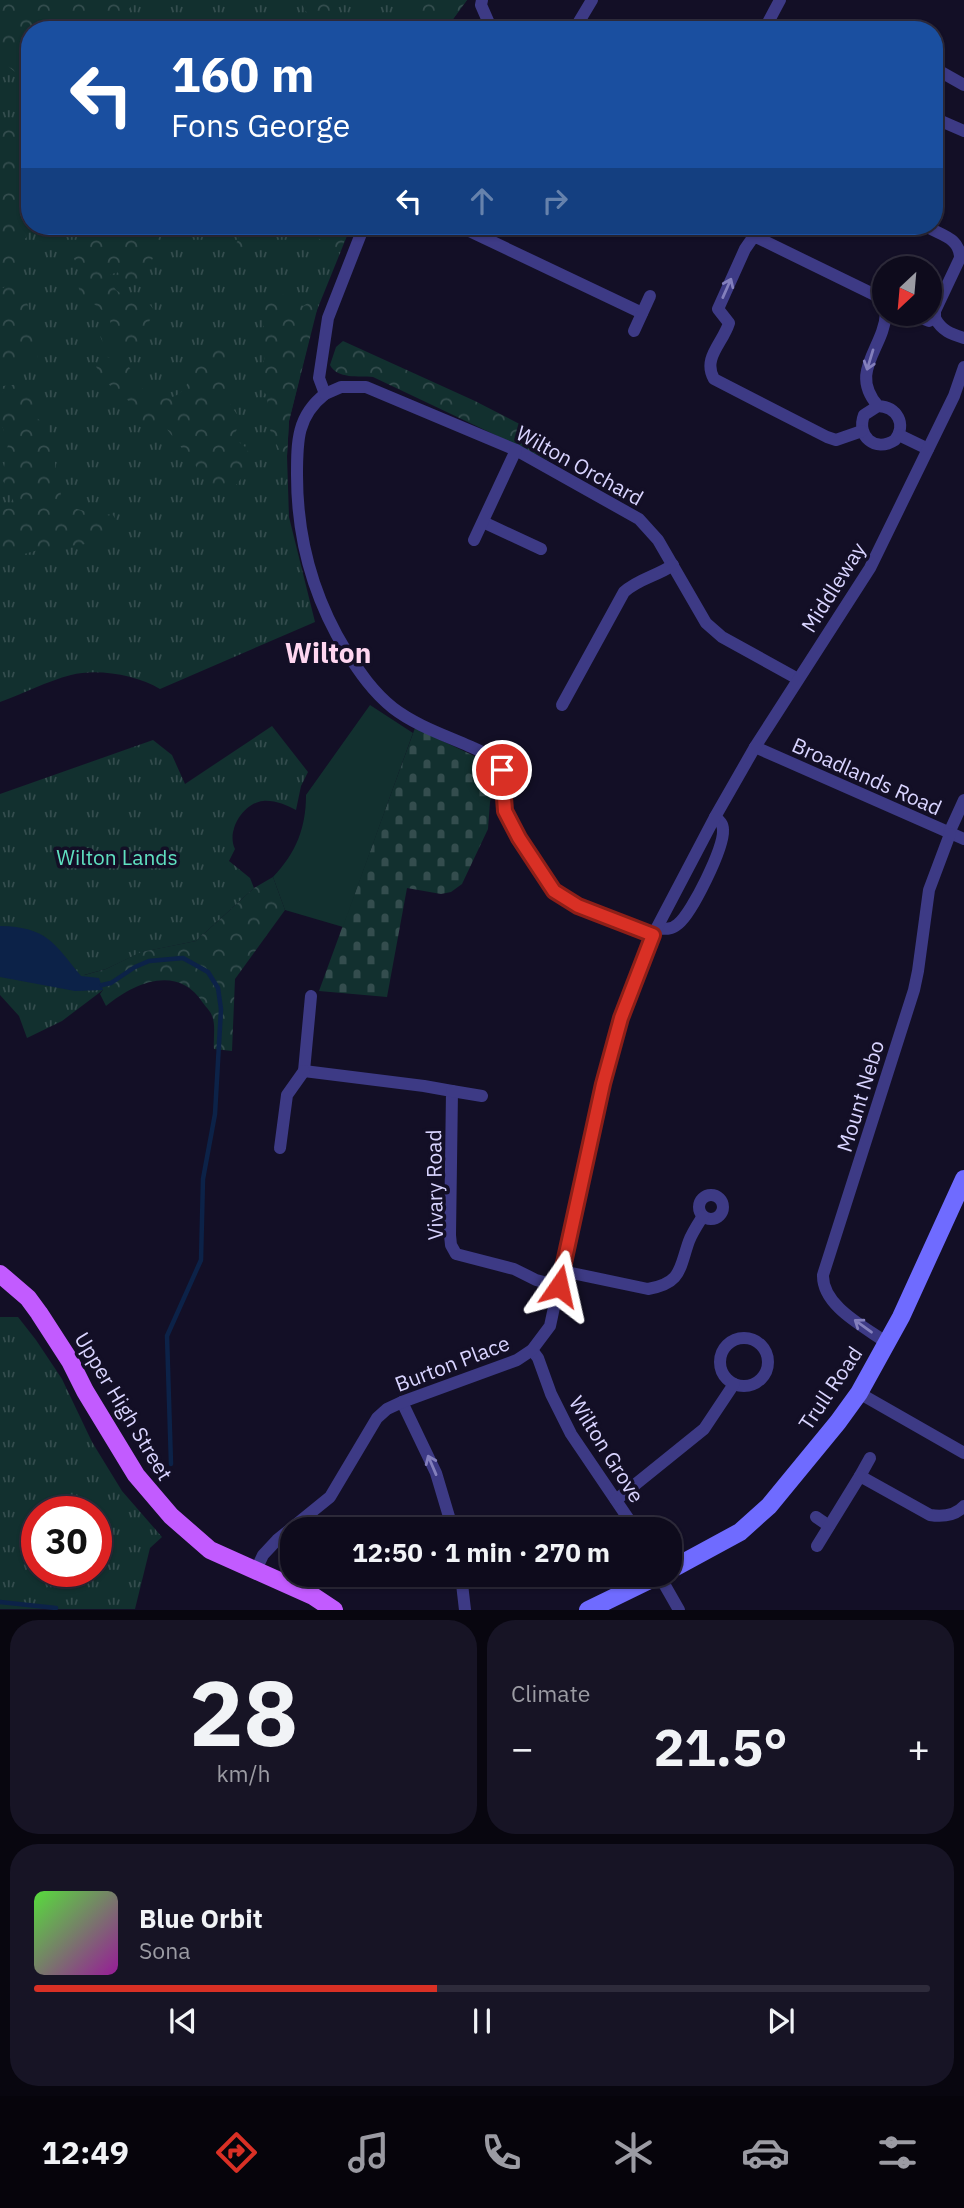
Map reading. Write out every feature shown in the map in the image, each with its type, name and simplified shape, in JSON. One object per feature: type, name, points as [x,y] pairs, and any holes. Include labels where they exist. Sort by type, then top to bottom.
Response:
[{"type":"main road","name":"Upper High Street","points":[[0,1274],[28,1298],[54,1335],[136,1475],[154,1499],[210,1550],[313,1596],[334,1609]]},
{"type":"street","points":[[482,0],[481,5],[488,21]]},
{"type":"street","points":[[579,21],[592,0]]},
{"type":"street","points":[[769,21],[780,0]]},
{"type":"street","points":[[943,73],[964,85]]},
{"type":"street","points":[[943,122],[964,131]]},
{"type":"street","points":[[360,235],[328,318],[318,378],[326,394],[314,403],[306,414],[300,428],[297,457],[297,510],[307,562],[319,601],[333,630],[365,682],[394,709],[419,724],[499,762],[505,811],[519,838],[554,891],[578,906],[655,931],[677,926],[688,914],[713,865],[723,832],[722,823],[715,817]]},
{"type":"street","points":[[478,235],[642,313]]},
{"type":"street","points":[[942,235],[955,242],[960,250],[960,258],[942,296]]},
{"type":"street","points":[[862,431],[836,440],[827,437],[714,379],[709,370],[710,359],[729,323],[718,309],[754,236],[872,294]]},
{"type":"street","points":[[634,331],[650,296]]},
{"type":"street","points":[[878,406],[864,415],[862,431],[871,443],[889,444],[899,435],[899,417],[890,408],[878,406],[872,399],[865,379],[870,356],[883,326]]},
{"type":"street","points":[[939,326],[964,338]]},
{"type":"street","name":"Middleway","points":[[532,1350],[550,1325],[603,1084],[621,1018],[655,931],[755,747],[870,568],[954,396],[964,367]]},
{"type":"street","name":"Wilton Orchard","points":[[326,394],[341,387],[366,387],[516,450],[639,519],[658,540],[706,623],[722,637],[798,678]]},
{"type":"street","points":[[899,435],[928,449]]},
{"type":"street","points":[[474,540],[516,450]]},
{"type":"street","points":[[483,522],[541,549]]},
{"type":"street","points":[[562,705],[624,592],[633,583],[673,565]]},
{"type":"street","name":"Broadlands Road","points":[[755,747],[964,839]]},
{"type":"street","name":"Mount Nebo","points":[[887,1343],[839,1307],[823,1285],[824,1275],[914,990],[929,890],[964,800]]},
{"type":"street","points":[[280,1148],[287,1095],[304,1071],[311,996]]},
{"type":"street","points":[[304,1071],[482,1096]]},
{"type":"street","name":"Vivary Road","points":[[452,1091],[451,1245],[456,1254],[465,1258],[514,1269],[536,1280],[559,1286]]},
{"type":"street","name":"Trull Road","points":[[682,1563],[740,1532],[769,1506],[838,1422],[859,1393],[887,1343],[964,1179]]},
{"type":"street","points":[[562,1271],[648,1289],[661,1287],[673,1281],[680,1272],[690,1238],[703,1216]]},
{"type":"street","name":"Burton Place","points":[[255,1572],[263,1555],[277,1540],[330,1497],[377,1418],[387,1409],[517,1360],[532,1350]]},
{"type":"street","name":"Wilton Grove","points":[[532,1350],[571,1434],[627,1517]]},
{"type":"street","points":[[615,1500],[704,1429],[734,1384]]},
{"type":"street","points":[[859,1393],[964,1453]]},
{"type":"street","points":[[402,1402],[436,1473],[449,1517]]},
{"type":"street","points":[[817,1546],[870,1458]]},
{"type":"street","points":[[860,1476],[930,1515],[943,1517],[959,1511],[964,1506]]},
{"type":"street","points":[[816,1517],[829,1526]]},
{"type":"street","points":[[463,1587],[466,1609]]},
{"type":"street","points":[[588,1609],[635,1587]]},
{"type":"street","points":[[667,1587],[679,1609]]},
{"type":"green space","points":[[0,0],[467,0],[452,21],[21,21],[21,235],[347,235],[315,315],[289,421],[289,517],[315,622],[160,689],[117,674],[93,672],[71,675],[0,702]]},
{"type":"green space","points":[[0,0],[135,0],[121,21],[21,21],[21,77],[0,60]]},
{"type":"green space","points":[[299,0],[338,0],[326,21],[287,21],[286,14],[307,13]]},
{"type":"green space","points":[[427,0],[467,0],[452,21],[402,21]]},
{"type":"green space","points":[[13,121],[21,128],[21,235],[26,235],[26,238],[14,249],[20,266],[20,281],[39,340],[37,360],[13,368],[0,363],[0,290],[6,286],[0,253],[0,122]]},
{"type":"green space","points":[[157,235],[158,247],[145,275],[137,283],[127,282],[117,272],[110,275],[110,281],[116,290],[138,306],[150,305],[155,311],[139,343],[105,347],[100,336],[111,327],[109,314],[80,293],[78,285],[82,273],[73,257],[78,246],[90,236]]},
{"type":"green space","points":[[240,235],[256,235],[244,256],[237,257],[233,251]]},
{"type":"green space","points":[[314,235],[347,235],[340,251]]},
{"type":"green space","points":[[272,291],[290,297],[303,306],[308,303],[318,306],[289,421],[287,456],[279,449],[270,430],[262,369],[266,351],[263,315],[266,297]]},
{"type":"green space","points":[[217,337],[228,343],[225,397],[241,420],[233,438],[247,449],[249,455],[244,474],[227,495],[216,495],[166,428],[139,422],[136,407],[101,378],[96,366],[102,356],[115,359],[131,369],[148,394],[156,398],[172,397],[186,386],[199,354]]},
{"type":"green space","points":[[343,341],[475,401],[533,431],[535,436],[562,452],[557,461],[550,461],[373,377],[338,373],[330,365],[336,347]]},
{"type":"green space","points":[[30,383],[35,389],[38,419],[48,426],[61,495],[67,506],[101,516],[113,515],[118,523],[111,532],[94,542],[42,549],[5,560],[0,555],[0,509],[17,508],[2,479],[8,444],[1,416],[3,386]]},
{"type":"green space","points":[[370,705],[413,733],[343,927],[285,910],[273,877],[294,849],[302,829],[306,795]]},
{"type":"green space","name":"Wilton Lands","points":[[272,726],[308,772],[301,786],[296,810],[272,801],[263,801],[249,807],[238,819],[233,834],[235,849],[229,861],[250,878],[254,888],[196,941],[142,952],[106,969],[84,975],[103,990],[62,1021],[27,1038],[19,1016],[0,995],[0,794],[153,740],[172,755],[185,784]]},
{"type":"green space","points":[[415,728],[489,763],[497,778],[490,802],[488,829],[462,884],[451,892],[441,894],[407,888],[387,997],[319,991]]},
{"type":"green space","points":[[273,877],[285,910],[235,979],[232,1051],[214,1049],[214,1024],[211,1014],[193,991],[181,984],[169,980],[143,984],[117,997],[106,1006],[100,994],[103,990],[81,976],[106,969],[141,952],[196,941],[254,888]]},
{"type":"green space","points":[[0,1317],[18,1317],[36,1340],[62,1379],[92,1442],[122,1491],[162,1537],[150,1548],[135,1609],[0,1609]]},
{"type":"water","points":[[0,926],[29,930],[48,939],[81,976],[99,978],[103,990],[75,991],[0,977]]},
{"type":"waterway","points":[[102,985],[111,983],[149,961],[183,958],[208,972],[218,988],[221,1009],[215,1114],[203,1179],[201,1260],[167,1336],[171,1464]]},
{"type":"waterway","points":[[0,1602],[56,1608]]},
{"type":"district","name":"Wilton","points":[[328,652]]},
{"type":"route","points":[[502,770],[505,811],[519,838],[554,891],[578,906],[653,935],[621,1018],[603,1084],[559,1286]]}]
